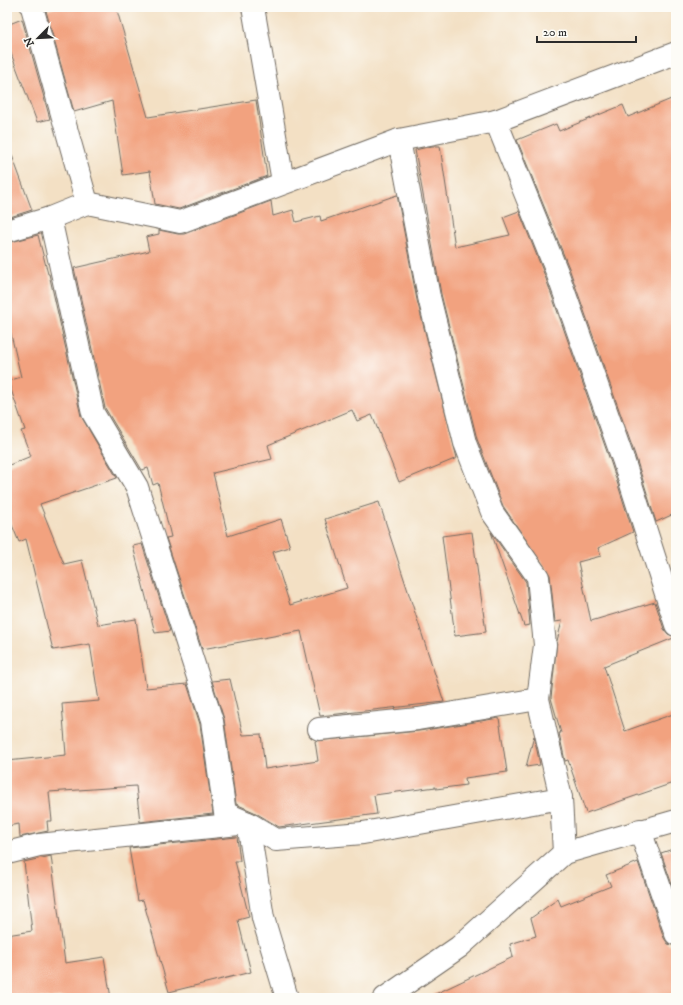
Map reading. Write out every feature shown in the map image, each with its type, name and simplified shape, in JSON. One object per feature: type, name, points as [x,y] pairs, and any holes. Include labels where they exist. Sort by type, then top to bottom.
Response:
[{"type":"street","points":[[32,7],[87,203]]},
{"type":"street","points":[[253,7],[283,182]]},
{"type":"street","points":[[7,231],[50,218],[87,203],[180,222],[283,182],[399,140],[496,122],[676,53]]},
{"type":"street","points":[[496,122],[559,279],[623,459],[676,625]]},
{"type":"street","points":[[399,140],[429,297],[465,443],[492,512],[538,577],[545,646],[538,699],[561,798],[564,853]]},
{"type":"street","points":[[50,218],[93,413],[137,487],[212,721],[225,813],[248,823],[276,840],[347,834],[561,798]]},
{"type":"street","points":[[319,729],[418,719],[538,699]]},
{"type":"street","points":[[385,998],[459,947],[564,853],[640,830],[676,821]]},
{"type":"street","points":[[7,853],[39,845],[248,823]]},
{"type":"street","points":[[248,823],[263,918],[287,998]]},
{"type":"street","points":[[640,830],[676,934]]},
{"type":"building","points":[[56,7],[116,7],[148,117],[256,100],[267,176],[179,209],[155,204],[150,171],[123,175],[112,101],[74,112],[46,11]]},
{"type":"building","points":[[22,19],[50,119],[37,122],[7,43],[7,25]]},
{"type":"building","points":[[676,97],[676,513],[656,522],[635,455],[569,268],[517,140],[556,124],[559,131],[623,105],[628,117]]},
{"type":"building","points":[[432,146],[440,146],[455,247],[510,235],[503,217],[519,211],[545,276],[611,463],[633,532],[598,548],[601,556],[578,562],[591,621],[655,602],[664,629],[668,634],[676,637],[604,666],[625,731],[676,713],[676,782],[586,813],[568,760],[565,761],[559,733],[561,733],[551,698],[557,641],[562,621],[555,622],[550,575],[503,506],[477,439],[441,294],[415,150]]},
{"type":"building","points":[[7,150],[10,150],[32,210],[7,218]]},
{"type":"building","points":[[397,195],[417,300],[457,458],[399,482],[372,415],[357,421],[352,410],[268,445],[272,459],[213,473],[228,536],[281,519],[290,547],[273,552],[290,605],[347,588],[325,519],[379,502],[444,702],[320,716],[301,631],[202,649],[166,538],[171,537],[158,483],[153,485],[148,468],[142,470],[105,408],[74,268],[149,251],[146,237],[159,234],[159,230],[184,234],[271,201],[273,216],[293,210],[296,222],[320,216],[321,221]]},
{"type":"building","points":[[38,235],[49,274],[81,416],[117,478],[40,504],[64,564],[82,560],[98,625],[136,619],[146,688],[187,684],[200,724],[213,814],[140,822],[136,786],[49,792],[52,821],[47,821],[48,831],[20,837],[19,824],[7,826],[7,761],[66,755],[62,704],[99,701],[90,644],[53,650],[26,539],[19,542],[7,513],[7,466],[31,456],[21,431],[25,430],[8,381],[21,377],[7,317],[7,243]]},
{"type":"building","points":[[472,532],[486,632],[455,636],[442,536]]},
{"type":"building","points":[[491,532],[526,582],[530,625],[524,626]]},
{"type":"building","points":[[142,544],[170,631],[155,633],[133,546]]},
{"type":"building","points":[[230,679],[243,735],[261,734],[265,769],[318,761],[315,741],[419,731],[499,718],[507,772],[465,778],[466,785],[436,789],[436,787],[374,795],[377,814],[279,827],[254,812],[236,804],[224,719],[212,681]]},
{"type":"building","points":[[534,736],[540,765],[526,767]]},
{"type":"building","points":[[237,837],[240,861],[235,861],[249,917],[238,920],[251,972],[169,992],[143,900],[138,901],[129,848]]},
{"type":"building","points":[[676,848],[676,896],[661,853]]},
{"type":"building","points":[[51,856],[65,963],[104,957],[111,998],[7,998],[7,935],[32,931],[24,862]]},
{"type":"building","points":[[638,862],[664,938],[668,944],[676,946],[676,998],[427,998],[513,957],[510,944],[536,936],[531,918],[558,899],[561,906],[611,886],[606,875]]}]
